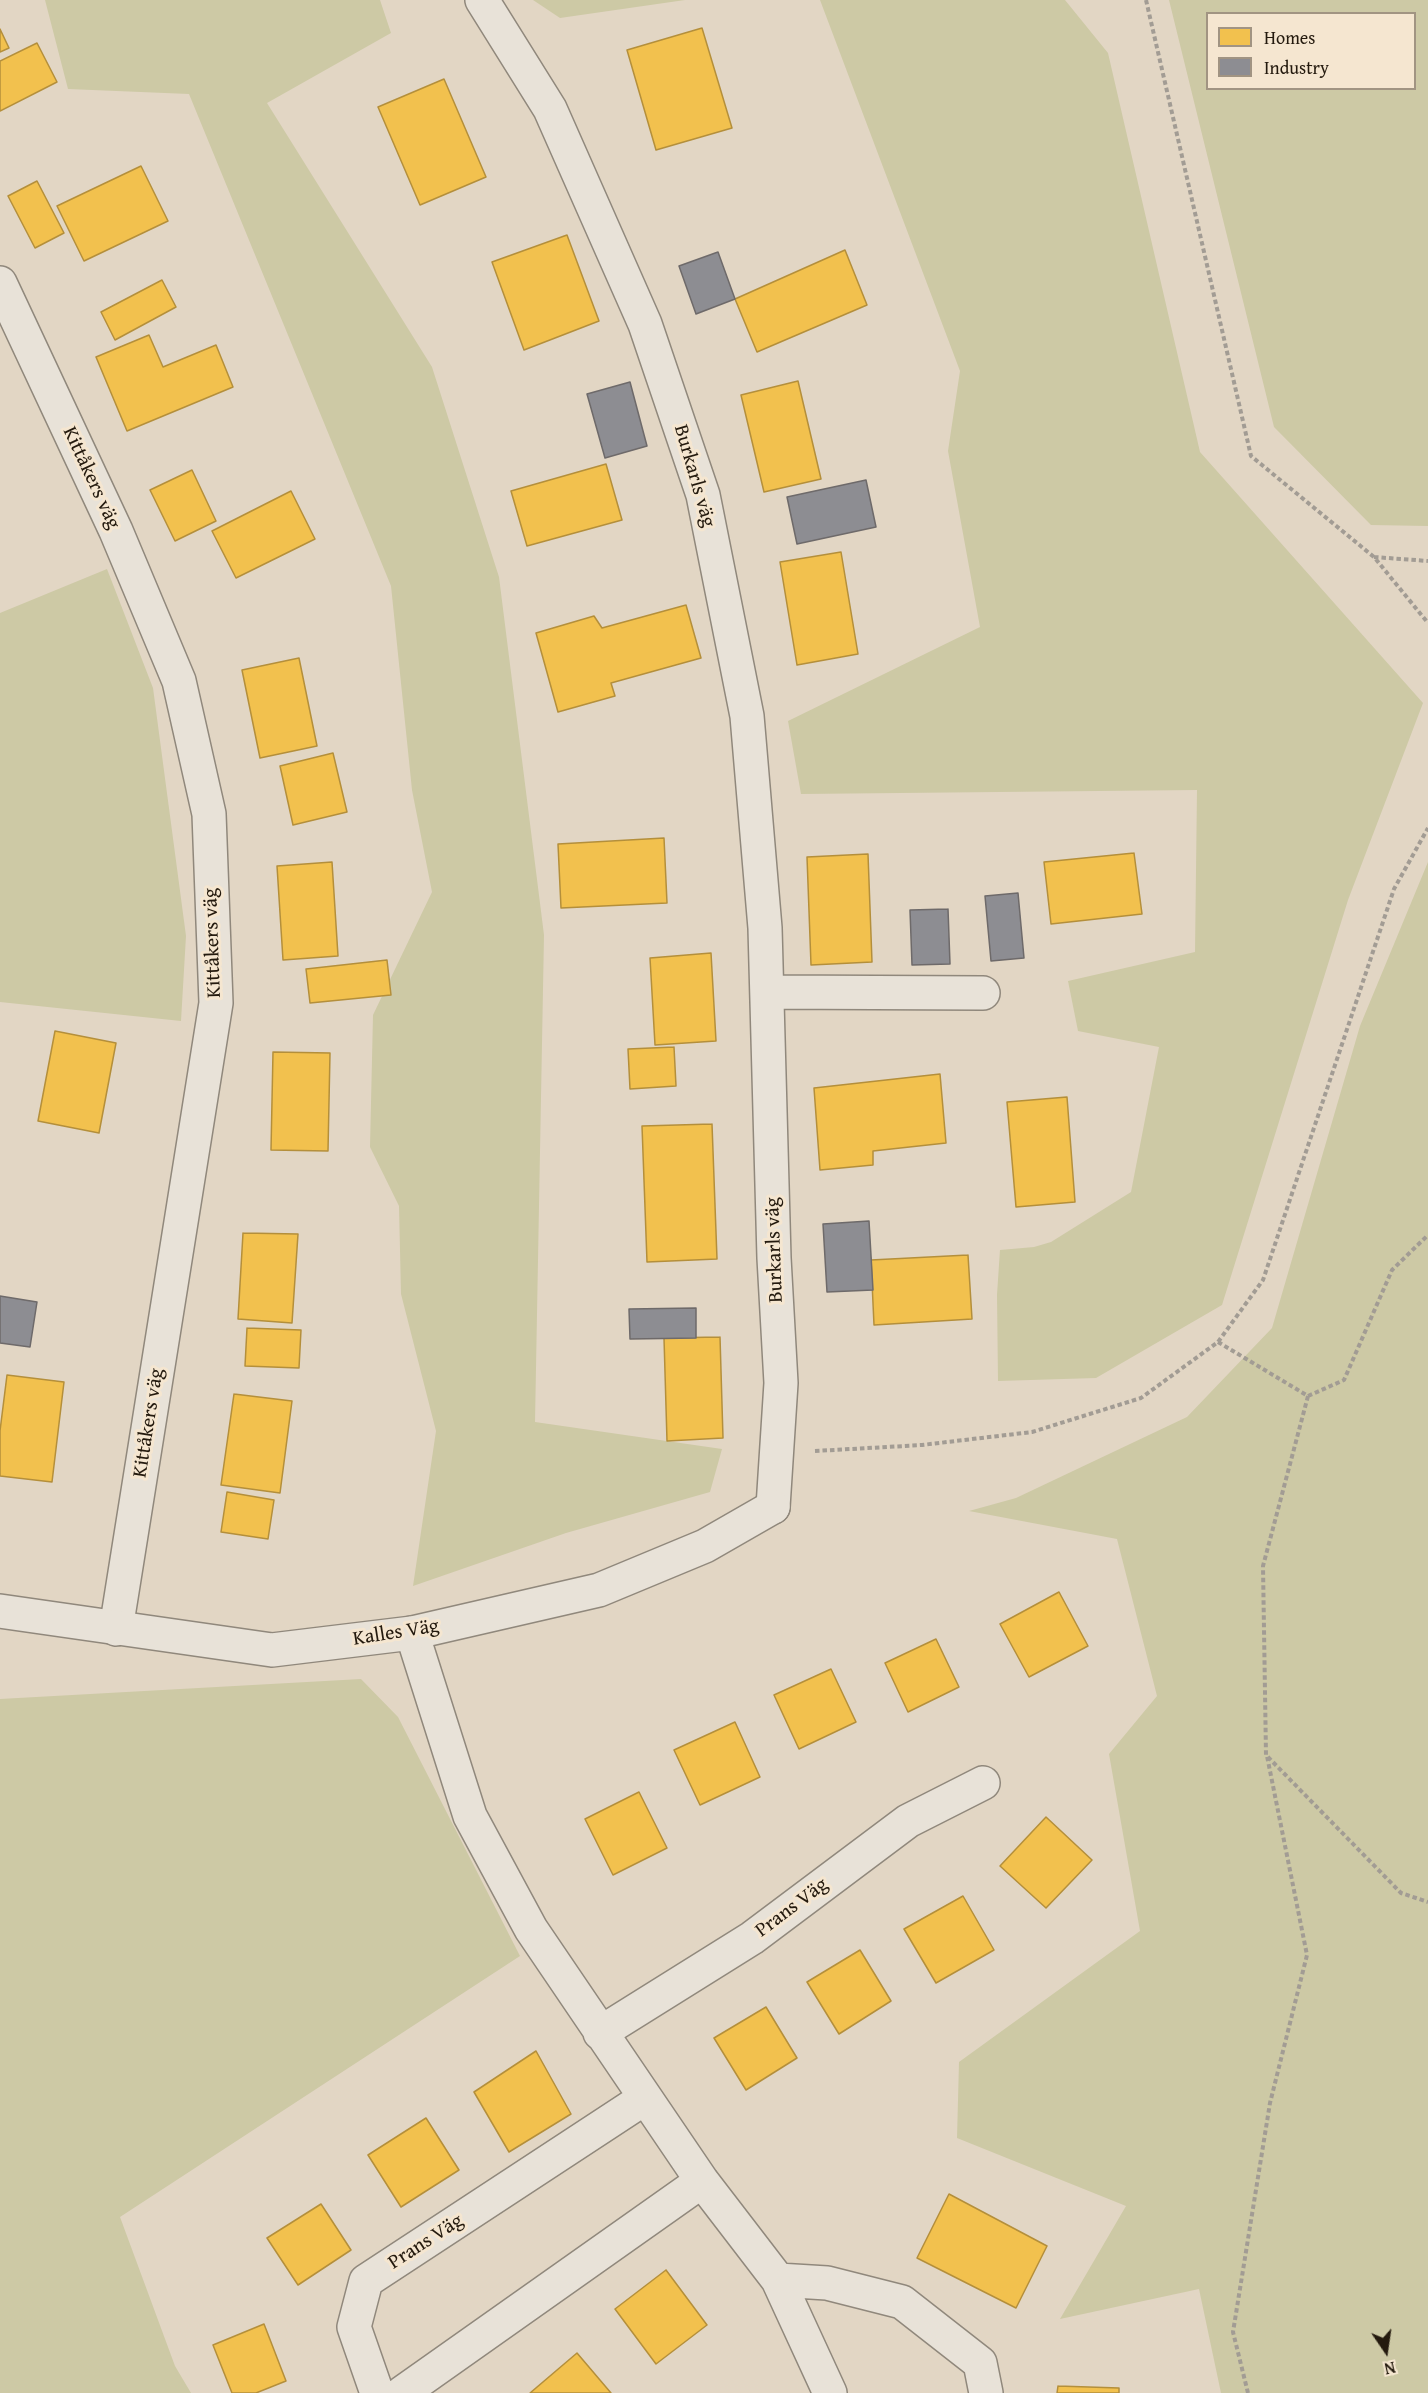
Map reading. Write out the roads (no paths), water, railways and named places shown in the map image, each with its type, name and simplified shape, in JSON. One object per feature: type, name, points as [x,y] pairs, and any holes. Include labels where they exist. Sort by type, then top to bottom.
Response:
[{"type":"street","name":"Burkarls väg","points":[[482,0],[550,109],[645,324],[703,495],[747,716],[765,928],[774,1258],[781,1383],[773,1507]]},
{"type":"street","name":"Kittåkers väg","points":[[1,288],[116,531],[179,681],[209,814],[216,1003],[116,1629]]},
{"type":"street","points":[[767,992],[983,993]]},
{"type":"street","name":"Kalles Väg","points":[[0,1611],[272,1650],[412,1633],[599,1590],[705,1546],[773,1507]]},
{"type":"street","points":[[412,1633],[470,1816],[531,1929],[702,2181],[778,2280],[830,2393]]},
{"type":"street","name":"Prans Väg","points":[[600,2032],[752,1938],[908,1821],[983,1784]]},
{"type":"street","name":"Prans Väg","points":[[377,2393],[354,2327],[366,2282],[645,2098]]},
{"type":"street","points":[[402,2393],[702,2181]]},
{"type":"street","points":[[778,2280],[827,2283],[902,2302],[980,2363],[986,2393]]}]
